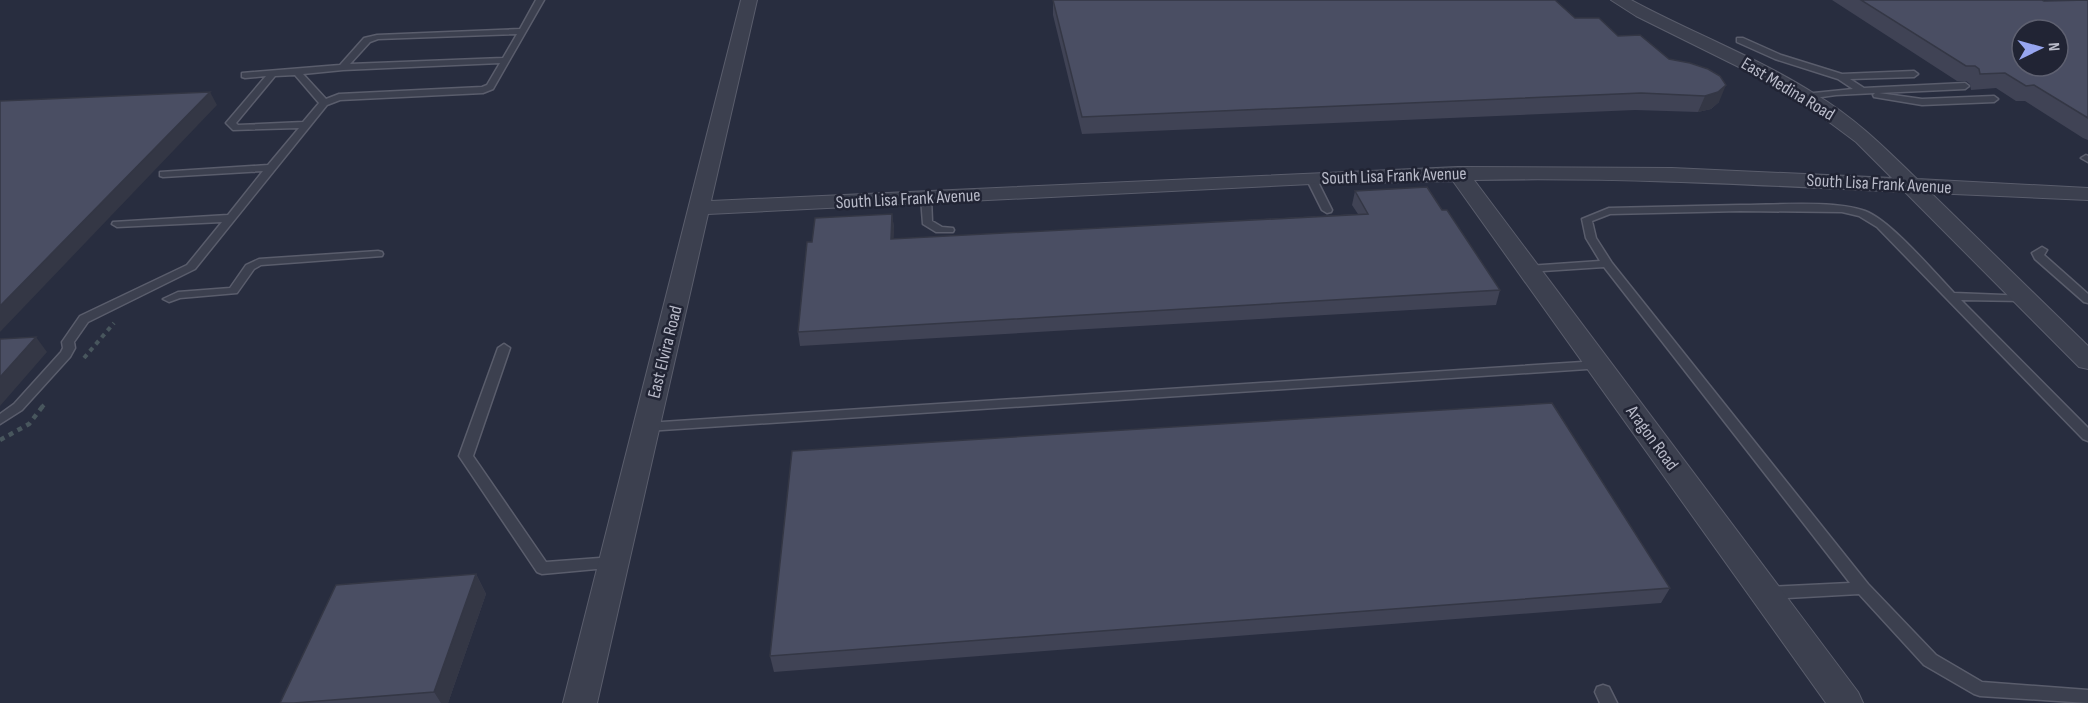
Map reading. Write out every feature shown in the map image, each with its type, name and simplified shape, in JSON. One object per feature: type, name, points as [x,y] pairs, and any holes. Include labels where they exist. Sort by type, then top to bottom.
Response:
[{"type":"street","name":"East Elvira Road","points":[[580,703],[749,0]]},
{"type":"street","name":"East Medina Road","points":[[1619,0],[1650,18],[1745,62],[1807,96],[1863,138],[2088,361]]},
{"type":"street","name":"South Lisa Frank Avenue","points":[[700,208],[1458,173],[1672,174],[2088,194]]},
{"type":"street","name":"Aragon Road","points":[[1458,173],[1845,703]]},
{"type":"lane","points":[[0,420],[18,407],[66,354],[69,342],[84,320],[191,267],[324,103],[339,97],[483,90],[490,87],[540,0]]},
{"type":"lane","points":[[344,67],[367,40],[377,37],[522,31]]},
{"type":"lane","points":[[1740,40],[1778,57],[1841,77],[1914,74]]},
{"type":"lane","points":[[245,75],[344,67],[505,60]]},
{"type":"lane","points":[[297,72],[324,103]]},
{"type":"lane","points":[[273,74],[231,123],[236,128],[306,125]]},
{"type":"lane","points":[[1841,77],[1859,92],[1922,102],[1994,99]]},
{"type":"lane","points":[[1807,96],[1965,86]]},
{"type":"lane","points":[[163,174],[271,168]]},
{"type":"lane","points":[[1311,178],[1327,210]]},
{"type":"lane","points":[[926,198],[927,222],[940,230],[949,230]]},
{"type":"lane","points":[[2088,436],[1881,225],[1863,214],[1842,209],[1740,208],[1609,211],[1587,219],[1591,238],[1607,264],[1863,588],[1930,660],[1980,689],[2088,697]]},
{"type":"lane","points":[[117,224],[231,218]]},
{"type":"lane","points":[[2042,250],[2037,253],[2039,256],[2088,300]]},
{"type":"lane","points":[[169,299],[178,295],[233,291],[250,267],[258,262],[378,254]]},
{"type":"lane","points":[[1528,269],[1607,264]]},
{"type":"lane","points":[[1951,296],[2024,298]]},
{"type":"lane","points":[[504,348],[466,456],[542,568],[614,562]]},
{"type":"lane","points":[[647,427],[1598,365]]},
{"type":"lane","points":[[1766,594],[1863,588]]},
{"type":"building","points":[[1053,0],[1555,0],[1575,18],[1599,18],[1618,36],[1640,35],[1669,59],[1708,69],[1720,76],[1726,85],[1718,92],[1705,96],[1641,93],[1082,117]]},
{"type":"building","points":[[1861,0],[2088,0],[2088,118],[2034,85],[2026,86],[2013,78],[2070,78],[2070,18],[2010,18],[2010,76],[2005,73],[1980,74],[1979,69],[1975,66],[1966,66]]},
{"type":"building","points":[[210,92],[0,306],[0,101]]},
{"type":"building","points":[[1427,187],[1442,210],[1447,210],[1500,290],[798,332],[807,242],[812,242],[815,218],[892,214],[891,239],[1368,214],[1355,191]]},
{"type":"building","points":[[36,337],[0,377],[0,339]]},
{"type":"building","points":[[1552,403],[1670,588],[770,656],[792,451]]},
{"type":"building","points":[[476,574],[434,692],[280,703],[336,585]]}]
